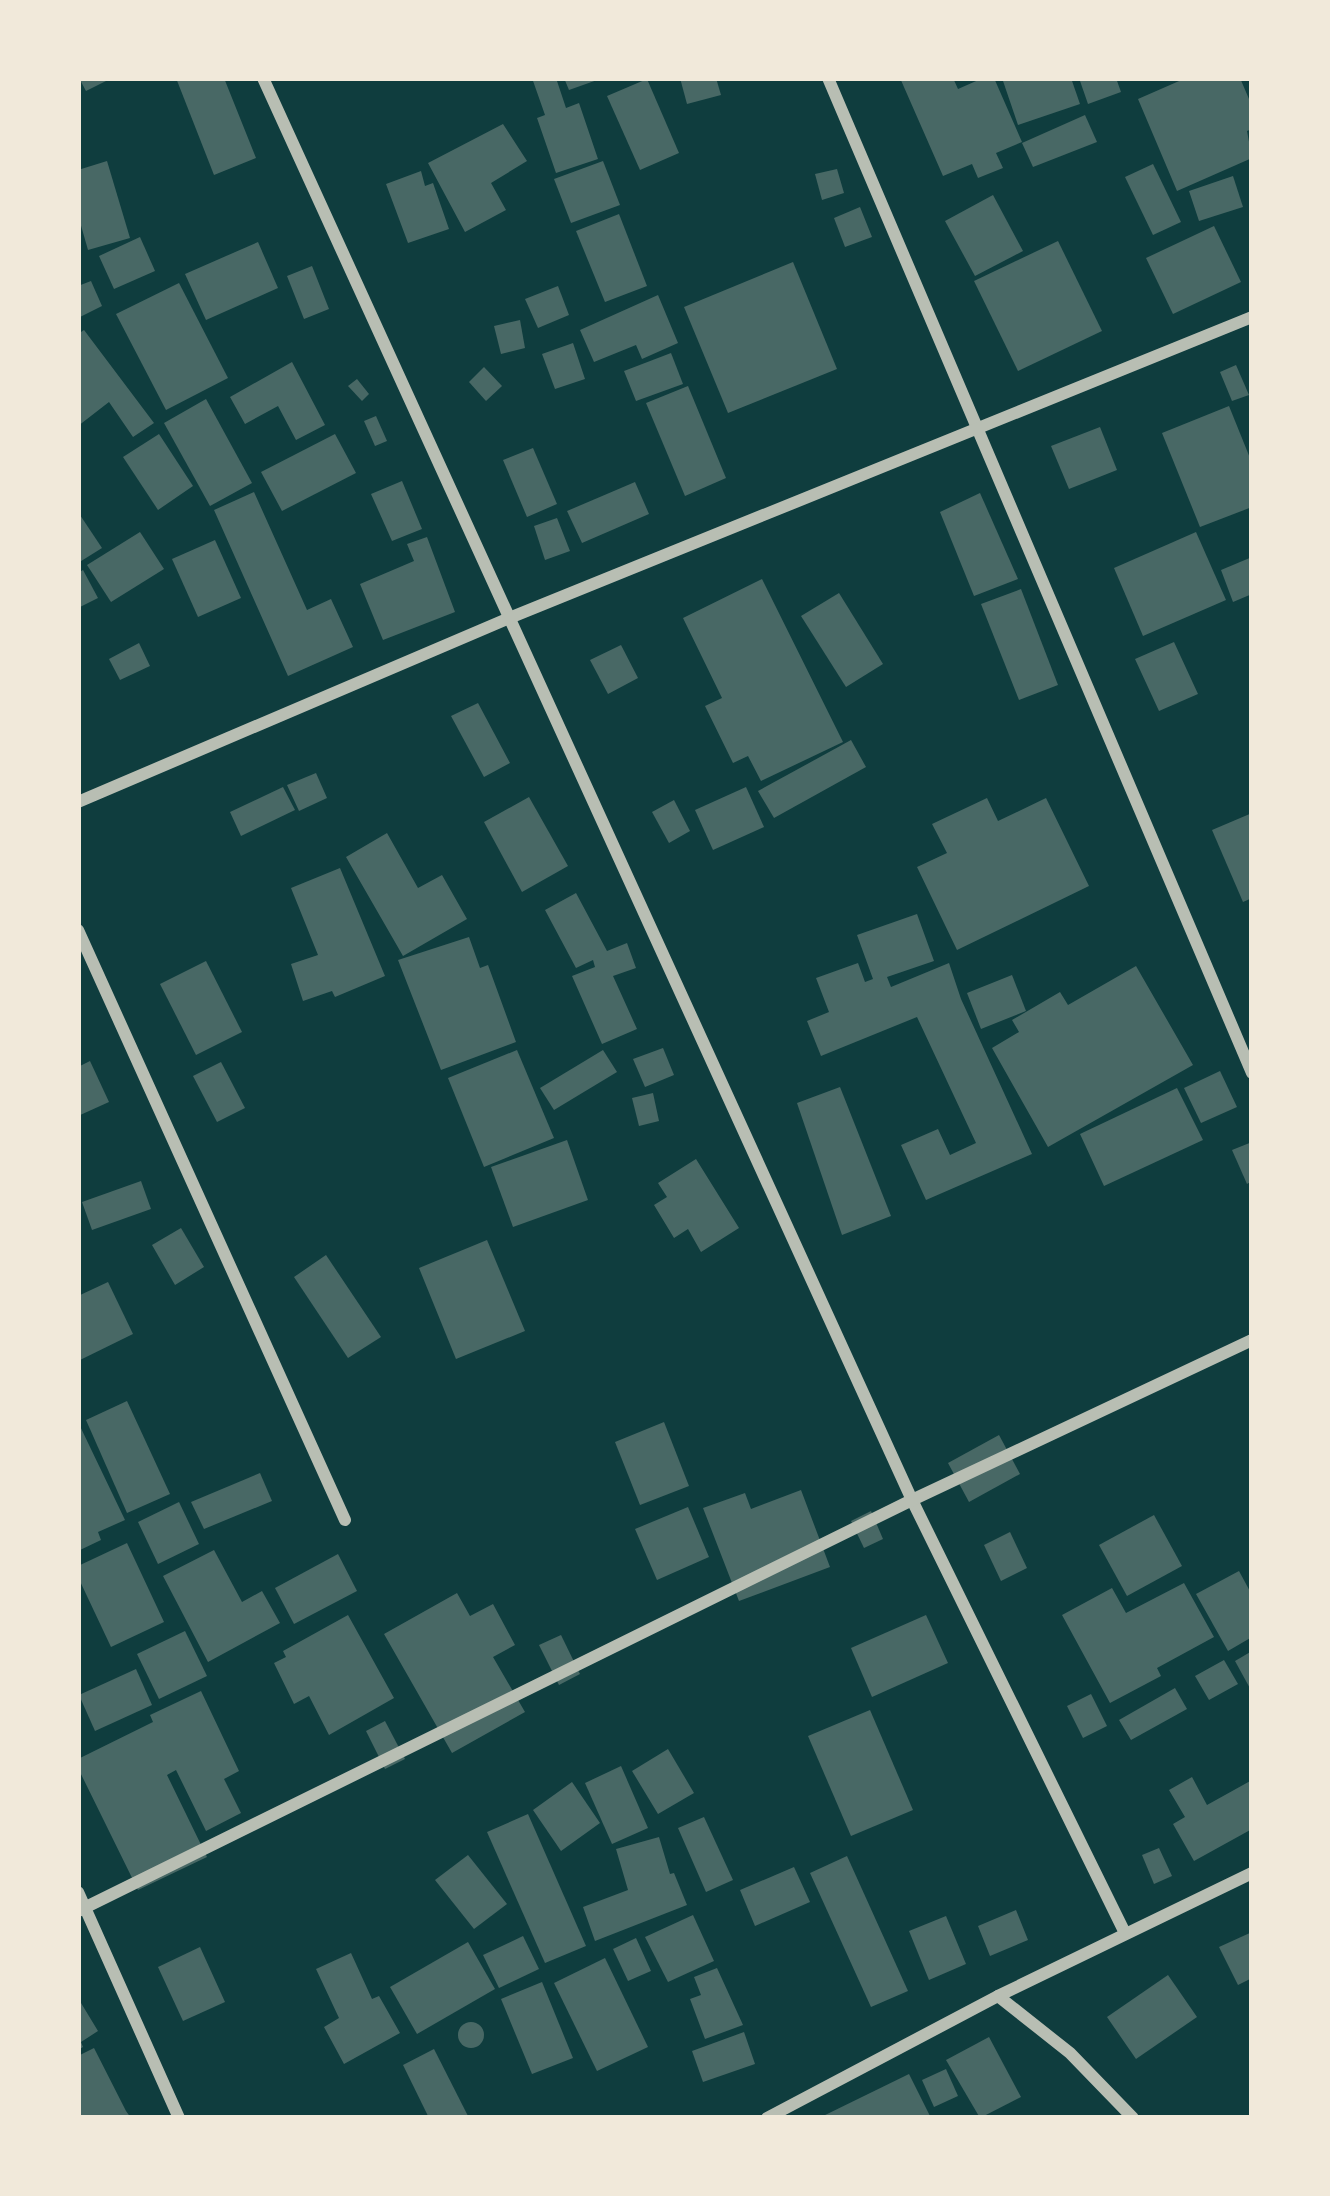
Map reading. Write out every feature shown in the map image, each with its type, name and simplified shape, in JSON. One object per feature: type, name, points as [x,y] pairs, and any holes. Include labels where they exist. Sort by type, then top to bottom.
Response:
[{"type":"street","points":[[263,78],[912,1500],[1125,1933]]},
{"type":"street","points":[[828,78],[1252,1073]]},
{"type":"street","points":[[78,802],[507,619],[1252,317]]},
{"type":"street","points":[[78,930],[345,1520]]},
{"type":"street","points":[[82,1909],[912,1500],[1252,1340]]},
{"type":"street","points":[[766,2118],[998,1996],[1252,1873]]},
{"type":"street","points":[[78,1892],[179,2118]]},
{"type":"street","points":[[998,1996],[1070,2053],[1133,2118]]},
{"type":"building","points":[[79,78],[112,78],[86,91]]},
{"type":"building","points":[[176,78],[224,78],[256,158],[214,175]]},
{"type":"building","points":[[532,78],[556,78],[566,108],[579,103],[598,159],[556,173],[537,118],[545,115]]},
{"type":"building","points":[[564,78],[600,78],[600,79],[569,90]]},
{"type":"building","points":[[680,78],[716,78],[721,95],[687,104]]},
{"type":"building","points":[[900,78],[953,78],[958,89],[994,78],[1022,142],[996,153],[1003,168],[978,178],[972,164],[943,176]]},
{"type":"building","points":[[1002,78],[1071,78],[1080,104],[1018,125]]},
{"type":"building","points":[[1079,78],[1116,78],[1121,92],[1088,104]]},
{"type":"building","points":[[1186,78],[1240,78],[1252,106],[1252,129],[1247,131],[1252,158],[1177,191],[1138,99]]},
{"type":"building","points":[[647,79],[679,153],[640,170],[607,96]]},
{"type":"building","points":[[1085,115],[1097,142],[1033,167],[1022,143]]},
{"type":"building","points":[[503,124],[527,161],[491,183],[506,210],[465,232],[428,163]]},
{"type":"building","points":[[107,161],[130,238],[88,250],[78,215],[78,170]]},
{"type":"building","points":[[603,161],[620,205],[571,223],[554,179]]},
{"type":"building","points":[[1153,164],[1181,222],[1153,235],[1125,177]]},
{"type":"building","points":[[837,169],[844,193],[822,200],[815,174]]},
{"type":"building","points":[[421,171],[425,186],[433,183],[449,229],[408,243],[386,184]]},
{"type":"building","points":[[1233,176],[1243,207],[1199,221],[1189,191]]},
{"type":"building","points":[[993,195],[1023,251],[975,276],[945,221]]},
{"type":"building","points":[[860,207],[872,237],[845,247],[834,218]]},
{"type":"building","points":[[619,214],[647,286],[605,302],[576,231]]},
{"type":"building","points":[[1214,226],[1241,282],[1173,314],[1146,258]]},
{"type":"building","points":[[140,237],[155,271],[114,289],[99,256]]},
{"type":"building","points":[[1058,241],[1102,331],[1018,371],[974,281]]},
{"type":"building","points":[[258,242],[278,288],[206,320],[185,274]]},
{"type":"building","points":[[793,262],[837,369],[728,413],[684,307]]},
{"type":"building","points":[[312,266],[329,309],[304,319],[287,276]]},
{"type":"building","points":[[91,281],[102,306],[78,318],[78,286]]},
{"type":"building","points":[[179,283],[228,378],[166,410],[116,314]]},
{"type":"building","points":[[558,286],[569,315],[538,328],[525,299]]},
{"type":"building","points":[[658,295],[678,343],[642,359],[636,345],[594,362],[580,330]]},
{"type":"building","points":[[520,320],[525,348],[501,354],[494,326]]},
{"type":"building","points":[[84,330],[154,423],[133,437],[109,402],[78,426],[78,334]]},
{"type":"building","points":[[573,343],[585,379],[555,389],[542,354]]},
{"type":"building","points":[[671,353],[683,384],[636,401],[624,371]]},
{"type":"building","points":[[292,362],[325,425],[296,440],[278,406],[245,424],[230,397]]},
{"type":"building","points":[[1236,365],[1249,395],[1232,401],[1220,372]]},
{"type":"building","points":[[484,367],[502,386],[486,401],[469,382]]},
{"type":"building","points":[[357,379],[369,394],[362,401],[348,386]]},
{"type":"building","points":[[688,386],[726,478],[685,496],[646,403]]},
{"type":"building","points":[[206,399],[252,483],[210,506],[164,423]]},
{"type":"building","points":[[1229,406],[1252,463],[1252,507],[1200,527],[1162,433]]},
{"type":"building","points":[[376,416],[387,441],[375,446],[364,421]]},
{"type":"building","points":[[1100,427],[1117,470],[1069,489],[1051,446]]},
{"type":"building","points":[[159,434],[193,486],[158,510],[123,457]]},
{"type":"building","points":[[335,434],[356,473],[282,511],[261,472]]},
{"type":"building","points":[[533,448],[557,504],[527,517],[503,460]]},
{"type":"building","points":[[402,481],[422,529],[392,541],[371,494]]},
{"type":"building","points":[[635,482],[649,514],[582,543],[567,511]]},
{"type":"building","points":[[254,492],[307,610],[331,599],[353,647],[288,676],[214,510]]},
{"type":"building","points":[[980,493],[1018,579],[974,596],[940,512]]},
{"type":"building","points":[[78,512],[102,548],[78,563]]},
{"type":"building","points":[[557,518],[570,551],[545,560],[534,526]]},
{"type":"building","points":[[140,532],[164,569],[111,602],[87,565]]},
{"type":"building","points":[[1196,532],[1226,600],[1143,636],[1114,568]]},
{"type":"building","points":[[427,537],[455,612],[383,640],[360,584],[414,561],[407,544]]},
{"type":"building","points":[[215,540],[241,598],[198,617],[172,559]]},
{"type":"building","points":[[1252,557],[1252,594],[1233,602],[1221,570]]},
{"type":"building","points":[[83,570],[98,598],[78,608],[78,573]]},
{"type":"building","points":[[762,579],[843,742],[761,781],[748,756],[733,763],[705,706],[722,698],[683,618]]},
{"type":"building","points":[[1021,589],[1058,685],[1019,700],[981,604]]},
{"type":"building","points":[[839,593],[883,664],[846,687],[801,616]]},
{"type":"building","points":[[1174,642],[1198,694],[1159,711],[1135,659]]},
{"type":"building","points":[[139,643],[150,666],[120,680],[109,659]]},
{"type":"building","points":[[621,645],[638,678],[608,694],[590,660]]},
{"type":"building","points":[[478,703],[510,763],[484,777],[451,716]]},
{"type":"building","points":[[851,740],[866,767],[774,818],[758,791]]},
{"type":"building","points":[[316,773],[327,798],[299,811],[287,785]]},
{"type":"building","points":[[283,787],[295,810],[241,836],[230,812]]},
{"type":"building","points":[[746,787],[764,827],[713,850],[695,810]]},
{"type":"building","points":[[529,797],[568,866],[522,892],[484,822]]},
{"type":"building","points":[[987,798],[998,821],[1046,798],[1089,886],[957,950],[917,867],[947,853],[932,824]]},
{"type":"building","points":[[674,800],[690,831],[669,843],[652,812]]},
{"type":"building","points":[[1252,813],[1252,898],[1243,902],[1212,830]]},
{"type":"building","points":[[387,833],[418,888],[442,875],[467,919],[403,956],[346,857]]},
{"type":"building","points":[[340,868],[385,976],[335,997],[332,991],[303,1001],[291,964],[318,955],[291,888]]},
{"type":"building","points":[[576,893],[607,951],[627,943],[636,968],[613,976],[637,1029],[602,1044],[572,976],[595,967],[593,960],[576,968],[545,910]]},
{"type":"building","points":[[917,914],[934,961],[887,977],[891,987],[949,963],[1032,1154],[926,1200],[901,1145],[938,1129],[950,1155],[976,1143],[917,1017],[821,1056],[807,1021],[829,1012],[816,978],[858,963],[865,982],[873,979],[857,935]]},
{"type":"building","points":[[469,937],[480,968],[488,965],[516,1042],[441,1070],[398,960]]},
{"type":"building","points":[[206,961],[242,1032],[196,1055],[160,984]]},
{"type":"building","points":[[1136,966],[1193,1065],[1048,1147],[992,1048],[1019,1032],[1012,1020],[1060,992],[1068,1005]]},
{"type":"building","points":[[1012,975],[1026,1011],[981,1029],[967,993]]},
{"type":"building","points":[[663,1048],[674,1075],[645,1087],[633,1059]]},
{"type":"building","points":[[517,1050],[554,1138],[484,1167],[448,1078]]},
{"type":"building","points":[[603,1050],[617,1072],[554,1110],[540,1088]]},
{"type":"building","points":[[90,1061],[109,1102],[78,1116],[78,1067]]},
{"type":"building","points":[[221,1062],[245,1108],[217,1122],[193,1076]]},
{"type":"building","points":[[1220,1071],[1237,1107],[1201,1123],[1184,1088]]},
{"type":"building","points":[[840,1087],[891,1216],[842,1235],[797,1103]]},
{"type":"building","points":[[1177,1088],[1203,1140],[1104,1186],[1080,1134]]},
{"type":"building","points":[[653,1093],[659,1121],[639,1126],[632,1098]]},
{"type":"building","points":[[567,1140],[588,1200],[513,1227],[491,1167]]},
{"type":"building","points":[[1252,1142],[1252,1181],[1247,1184],[1232,1150]]},
{"type":"building","points":[[696,1159],[739,1228],[701,1252],[688,1229],[674,1238],[654,1205],[667,1197],[658,1183]]},
{"type":"building","points":[[141,1181],[151,1209],[92,1230],[82,1202]]},
{"type":"building","points":[[181,1228],[204,1267],[175,1285],[152,1245]]},
{"type":"building","points":[[487,1240],[525,1331],[456,1359],[419,1268]]},
{"type":"building","points":[[326,1255],[381,1337],[348,1358],[294,1277]]},
{"type":"building","points":[[108,1282],[133,1334],[78,1361],[78,1296]]},
{"type":"building","points":[[127,1401],[170,1494],[127,1513],[86,1420]]},
{"type":"building","points":[[78,1422],[125,1520],[98,1532],[101,1540],[78,1551]]},
{"type":"building","points":[[664,1422],[689,1486],[640,1505],[615,1442]]},
{"type":"building","points":[[999,1435],[1020,1474],[969,1502],[948,1463]]},
{"type":"building","points":[[260,1473],[272,1501],[204,1529],[191,1502]]},
{"type":"building","points":[[801,1490],[830,1567],[739,1601],[703,1508],[745,1493],[751,1509]]},
{"type":"building","points":[[179,1502],[199,1544],[158,1564],[138,1522]]},
{"type":"building","points":[[688,1507],[709,1557],[657,1580],[635,1529]]},
{"type":"building","points":[[871,1511],[883,1539],[864,1548],[851,1521]]},
{"type":"building","points":[[1154,1515],[1182,1566],[1127,1596],[1099,1545]]},
{"type":"building","points":[[1010,1532],[1027,1568],[1001,1581],[984,1545]]},
{"type":"building","points":[[127,1543],[164,1622],[111,1647],[78,1577],[78,1566]]},
{"type":"building","points":[[214,1550],[242,1602],[262,1591],[280,1623],[208,1662],[163,1576]]},
{"type":"building","points":[[338,1554],[357,1591],[294,1624],[275,1588]]},
{"type":"building","points":[[1239,1571],[1252,1595],[1252,1637],[1228,1651],[1196,1594]]},
{"type":"building","points":[[1184,1583],[1214,1637],[1157,1668],[1161,1676],[1110,1703],[1062,1615],[1112,1588],[1126,1613]]},
{"type":"building","points":[[457,1593],[470,1616],[493,1604],[515,1645],[493,1657],[525,1712],[452,1753],[384,1634]]},
{"type":"building","points":[[348,1615],[394,1698],[329,1735],[309,1696],[294,1704],[274,1663],[286,1657],[283,1651]]},
{"type":"building","points":[[926,1615],[948,1663],[872,1697],[851,1648]]},
{"type":"building","points":[[185,1631],[207,1676],[159,1699],[137,1654]]},
{"type":"building","points":[[561,1635],[580,1674],[559,1685],[539,1645]]},
{"type":"building","points":[[1252,1651],[1252,1692],[1235,1661]]},
{"type":"building","points":[[1224,1660],[1238,1684],[1209,1700],[1195,1676]]},
{"type":"building","points":[[136,1669],[152,1705],[95,1731],[79,1695]]},
{"type":"building","points":[[1175,1688],[1187,1709],[1131,1740],[1119,1720]]},
{"type":"building","points":[[201,1691],[239,1771],[224,1779],[241,1813],[206,1831],[176,1770],[167,1775],[207,1857],[138,1890],[78,1768],[78,1759],[153,1722],[150,1715]]},
{"type":"building","points":[[1091,1694],[1107,1726],[1083,1738],[1067,1706]]},
{"type":"building","points":[[870,1710],[913,1810],[851,1836],[808,1736]]},
{"type":"building","points":[[385,1721],[405,1759],[385,1769],[366,1731]]},
{"type":"building","points":[[668,1749],[694,1793],[658,1814],[632,1771]]},
{"type":"building","points":[[621,1766],[648,1828],[612,1844],[585,1783]]},
{"type":"building","points":[[1192,1777],[1207,1805],[1252,1780],[1252,1829],[1194,1861],[1173,1824],[1185,1817],[1169,1790]]},
{"type":"building","points":[[572,1782],[600,1823],[561,1851],[533,1810]]},
{"type":"building","points":[[528,1814],[586,1946],[545,1963],[487,1832]]},
{"type":"building","points":[[704,1817],[733,1880],[706,1892],[678,1828]]},
{"type":"building","points":[[659,1837],[670,1874],[674,1873],[687,1905],[595,1941],[583,1907],[628,1890],[616,1849]]},
{"type":"building","points":[[1159,1848],[1172,1876],[1154,1884],[1142,1855]]},
{"type":"building","points":[[468,1855],[507,1904],[474,1929],[435,1880]]},
{"type":"building","points":[[847,1856],[908,1991],[871,2007],[810,1873]]},
{"type":"building","points":[[794,1867],[810,1902],[755,1926],[740,1890]]},
{"type":"building","points":[[1016,1910],[1028,1940],[990,1956],[978,1926]]},
{"type":"building","points":[[693,1915],[714,1961],[668,1982],[645,1937]]},
{"type":"building","points":[[946,1916],[966,1964],[929,1980],[909,1931]]},
{"type":"building","points":[[1252,1932],[1252,1978],[1238,1985],[1219,1947]]},
{"type":"building","points":[[523,1936],[539,1969],[499,1988],[483,1955]]},
{"type":"building","points":[[636,1938],[651,1971],[628,1981],[613,1949]]},
{"type":"building","points":[[468,1942],[495,1989],[417,2034],[390,1987]]},
{"type":"building","points":[[200,1947],[225,2002],[183,2021],[158,1967]]},
{"type":"building","points":[[351,1953],[372,1999],[379,1996],[400,2033],[344,2064],[324,2027],[339,2018],[316,1969]]},
{"type":"building","points":[[605,1958],[648,2047],[597,2071],[554,1983]]},
{"type":"building","points":[[717,1968],[743,2025],[705,2039],[690,1999],[701,1995],[694,1977]]},
{"type":"building","points":[[1168,1975],[1197,2017],[1136,2059],[1107,2017]]},
{"type":"building","points":[[542,1982],[573,2058],[532,2074],[501,1999]]},
{"type":"building","points":[[78,1998],[98,2031],[81,2042],[83,2047],[78,2050]]},
{"type":"building","points":[[471,2022],[484,2035],[471,2048],[458,2035]]},
{"type":"building","points":[[744,2032],[755,2064],[703,2082],[692,2051]]},
{"type":"building","points":[[989,2037],[1021,2097],[980,2118],[946,2060]]},
{"type":"building","points":[[94,2048],[131,2118],[82,2118],[78,2056]]},
{"type":"building","points":[[434,2049],[469,2118],[429,2118],[403,2065]]},
{"type":"building","points":[[946,2069],[958,2096],[934,2107],[922,2080]]},
{"type":"building","points":[[909,2074],[931,2118],[819,2118]]}]
